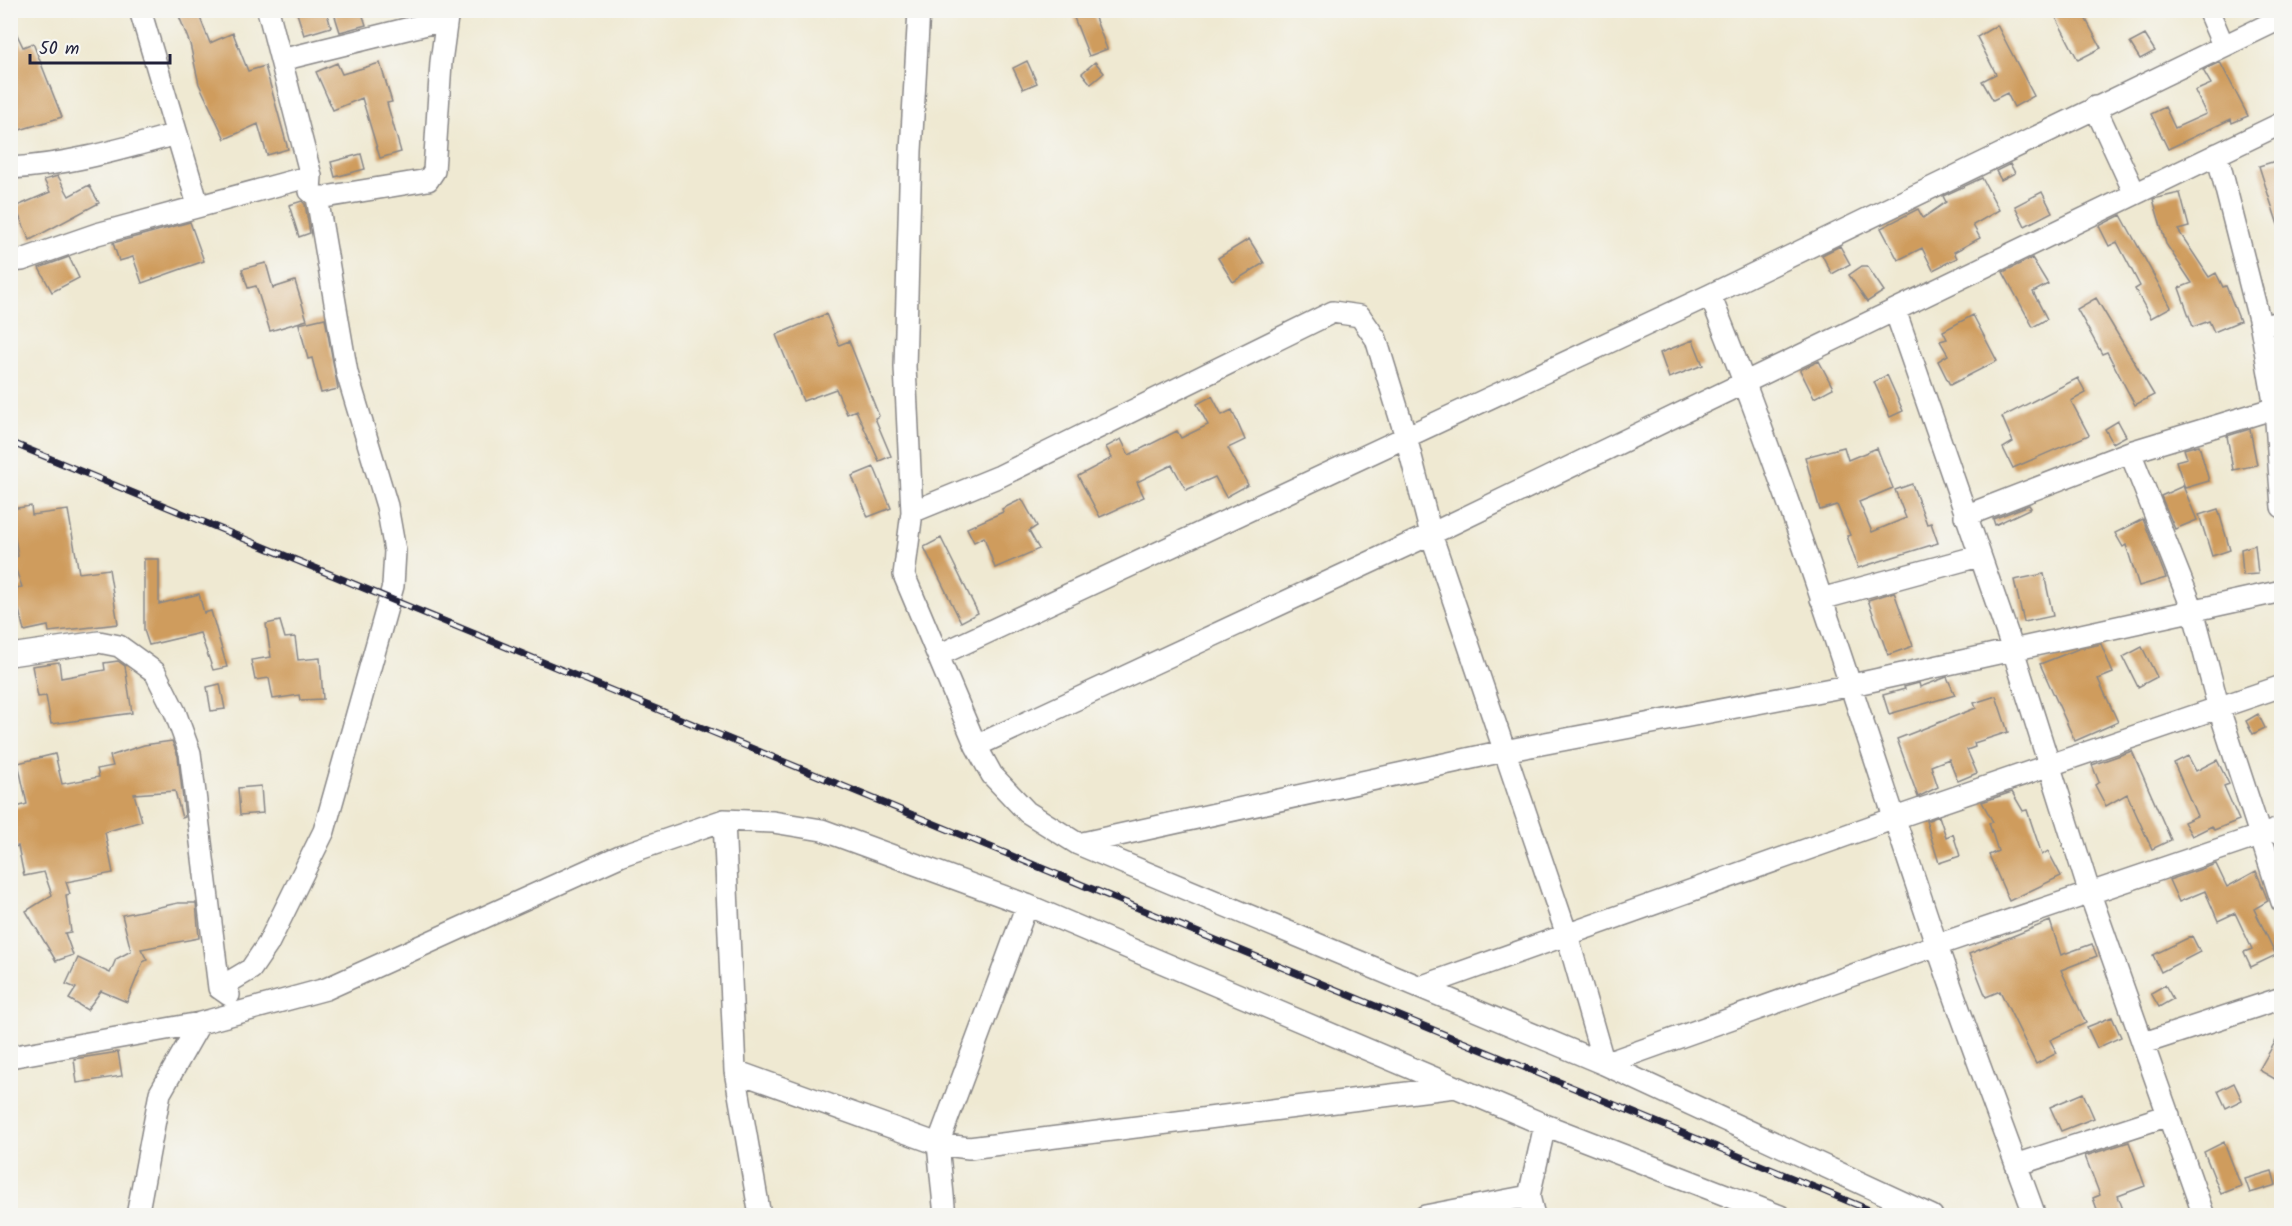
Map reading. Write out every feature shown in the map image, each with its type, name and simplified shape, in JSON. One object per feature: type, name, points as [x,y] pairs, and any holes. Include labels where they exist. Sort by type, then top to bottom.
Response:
[{"type":"street","points":[[140,10],[198,205]]},
{"type":"street","points":[[219,988],[251,969],[291,899],[324,831],[393,586],[395,551],[387,506],[347,373],[317,197],[310,191],[310,176],[267,10]]},
{"type":"street","points":[[919,10],[911,151],[904,367],[912,512],[904,575],[976,746],[993,775],[1027,812],[1078,844],[1604,1064],[1932,1215]]},
{"type":"street","points":[[2208,10],[2223,45]]},
{"type":"street","points":[[281,60],[448,15],[441,62],[434,171],[428,180],[317,197]]},
{"type":"street","points":[[939,655],[1710,295],[2282,18]]},
{"type":"street","points":[[2095,107],[2134,194]]},
{"type":"street","points":[[976,746],[1431,534],[2282,123]]},
{"type":"street","points":[[10,168],[39,166],[96,156],[177,134]]},
{"type":"street","points":[[2217,154],[2261,327],[2278,407],[2282,507]]},
{"type":"street","points":[[10,261],[22,260],[97,234],[198,205],[310,176]]},
{"type":"street","points":[[1710,295],[1745,381],[1852,685],[1937,945],[2035,1215]]},
{"type":"street","points":[[1895,310],[2013,650],[2090,894],[2204,1215]]},
{"type":"street","points":[[912,512],[1000,476],[1333,312],[1360,316],[1376,339],[1406,437],[1431,534],[1567,935],[1604,1064]]},
{"type":"street","points":[[2261,327],[2282,321]]},
{"type":"street","points":[[1965,516],[2130,452],[2278,407]]},
{"type":"street","points":[[2130,452],[2193,610],[2219,709],[2282,902]]},
{"type":"street","points":[[1821,598],[1979,556]]},
{"type":"street","points":[[1078,844],[1504,751],[1852,685],[2282,591]]},
{"type":"street","points":[[10,655],[99,642],[119,646],[155,672],[175,712],[190,753],[219,988],[248,1010]]},
{"type":"street","points":[[1420,987],[1895,818],[2282,686]]},
{"type":"street","points":[[724,820],[735,1071],[760,1215]]},
{"type":"street","points":[[10,1056],[200,1023],[326,989],[622,855],[724,820],[773,822],[822,830],[1027,905],[1545,1125],[1780,1215]]},
{"type":"street","points":[[1604,1064],[1937,945],[2282,828]]},
{"type":"street","points":[[945,1215],[938,1144],[1027,905]]},
{"type":"street","points":[[2144,1043],[2282,998]]},
{"type":"street","points":[[137,1215],[160,1093],[200,1023]]},
{"type":"street","points":[[735,1071],[938,1144],[969,1148],[1455,1087]]},
{"type":"street","points":[[2016,1165],[2169,1115]]},
{"type":"street","points":[[1425,1215],[1532,1206],[1545,1125]]},
{"type":"building","points":[[197,10],[210,43],[233,33],[248,71],[265,66],[288,149],[267,155],[258,124],[225,139],[199,84],[190,44],[179,16]]},
{"type":"building","points":[[296,10],[326,10],[331,27],[304,35]]},
{"type":"building","points":[[333,10],[361,10],[366,25],[340,32]]},
{"type":"building","points":[[1071,10],[1092,10],[1107,49],[1089,56]]},
{"type":"building","points":[[2052,10],[2081,10],[2101,48],[2078,60]]},
{"type":"building","points":[[10,20],[23,47],[33,43],[62,117],[10,133]]},
{"type":"building","points":[[1997,25],[2034,96],[2014,107],[2007,93],[1993,100],[1982,81],[1996,74],[1977,37]]},
{"type":"building","points":[[2145,35],[2155,51],[2140,59],[2130,43]]},
{"type":"building","points":[[1027,61],[1037,83],[1023,89],[1013,68]]},
{"type":"building","points":[[1095,62],[1104,73],[1091,84],[1082,73]]},
{"type":"building","points":[[2220,62],[2248,116],[2232,123],[2231,119],[2168,149],[2151,114],[2165,107],[2175,128],[2206,114],[2195,91],[2211,84],[2203,70]]},
{"type":"building","points":[[337,63],[342,74],[380,63],[392,102],[387,103],[401,152],[380,158],[362,98],[333,110],[316,72]]},
{"type":"building","points":[[361,154],[365,169],[335,177],[331,162]]},
{"type":"building","points":[[2282,159],[2282,225],[2278,225],[2259,166]]},
{"type":"building","points":[[2010,164],[2015,173],[2001,180],[1996,171]]},
{"type":"building","points":[[58,176],[69,196],[89,185],[99,203],[30,240],[15,207],[50,192],[44,180]]},
{"type":"building","points":[[1982,178],[1999,210],[1973,225],[1980,238],[1954,252],[1957,258],[1933,270],[1922,248],[1898,260],[1881,228],[1918,209],[1923,218],[1946,202],[1943,196]]},
{"type":"building","points":[[2042,192],[2052,212],[2025,226],[2015,206]]},
{"type":"building","points":[[2180,193],[2189,227],[2178,230],[2209,277],[2216,273],[2223,287],[2226,286],[2240,321],[2214,332],[2209,321],[2193,327],[2179,288],[2192,283],[2166,244],[2153,199]]},
{"type":"building","points":[[302,201],[305,204],[310,233],[299,237],[289,205]]},
{"type":"building","points":[[2121,215],[2171,307],[2151,318],[2135,289],[2140,286],[2117,242],[2109,246],[2099,226]]},
{"type":"building","points":[[190,222],[204,261],[142,283],[133,257],[119,261],[113,243]]},
{"type":"building","points":[[1249,239],[1264,263],[1233,282],[1218,258]]},
{"type":"building","points":[[1840,246],[1850,264],[1832,274],[1822,255]]},
{"type":"building","points":[[69,257],[79,278],[52,292],[39,268]]},
{"type":"building","points":[[2032,258],[2048,284],[2033,292],[2047,319],[2033,327],[2003,272]]},
{"type":"building","points":[[266,263],[273,288],[295,281],[307,320],[270,331],[256,286],[248,288],[242,269]]},
{"type":"building","points":[[1862,266],[1867,266],[1884,291],[1867,302],[1849,275]]},
{"type":"building","points":[[2096,298],[2154,395],[2135,405],[2107,352],[2102,354],[2077,309]]},
{"type":"building","points":[[826,314],[839,345],[849,341],[879,416],[875,418],[891,456],[879,461],[856,410],[847,414],[836,389],[803,401],[776,335]]},
{"type":"building","points":[[1973,315],[1997,361],[1950,385],[1938,361],[1948,355],[1940,341],[1947,339],[1943,331]]},
{"type":"building","points":[[325,318],[338,389],[321,393],[312,358],[308,359],[299,324]]},
{"type":"building","points":[[1693,340],[1703,365],[1669,378],[1660,353]]},
{"type":"building","points":[[1819,361],[1833,388],[1814,398],[1800,370]]},
{"type":"building","points":[[1887,375],[1903,411],[1890,417],[1874,382]]},
{"type":"building","points":[[2078,378],[2086,393],[2071,401],[2089,435],[2013,468],[2003,448],[2013,442],[2002,417]]},
{"type":"building","points":[[1212,396],[1222,415],[1232,410],[1245,440],[1228,448],[1248,485],[1226,497],[1215,477],[1186,490],[1172,465],[1137,482],[1144,497],[1100,517],[1078,476],[1112,458],[1106,447],[1121,439],[1129,455],[1177,431],[1181,438],[1208,425],[1197,404]]},
{"type":"building","points":[[2118,421],[2126,436],[2113,443],[2105,429]]},
{"type":"building","points":[[2250,429],[2257,465],[2233,470],[2227,436]]},
{"type":"building","points":[[2199,445],[2209,481],[2185,488],[2176,461],[2187,458],[2184,449]]},
{"type":"building","points":[[1844,447],[1848,460],[1877,448],[1893,488],[1859,502],[1872,532],[1906,518],[1895,490],[1912,484],[1927,524],[1931,523],[1938,543],[1858,568],[1847,536],[1850,535],[1837,505],[1820,510],[1805,457]]},
{"type":"building","points":[[874,467],[891,508],[868,517],[852,476]]},
{"type":"building","points":[[2183,486],[2197,520],[2175,529],[2161,496]]},
{"type":"building","points":[[1022,499],[1037,526],[1029,531],[1039,549],[995,568],[984,537],[974,542],[967,528],[1003,512],[1002,509]]},
{"type":"building","points":[[2029,505],[2031,508],[1995,525],[1993,519]]},
{"type":"building","points":[[31,506],[32,515],[68,510],[79,573],[109,569],[118,624],[49,632],[48,626],[24,631],[19,610],[10,612],[10,589],[22,587],[12,559],[18,556],[10,509]]},
{"type":"building","points":[[2218,509],[2230,550],[2212,556],[2199,515]]},
{"type":"building","points":[[2143,519],[2166,578],[2139,586],[2126,545],[2123,547],[2115,533]]},
{"type":"building","points":[[941,538],[978,613],[961,622],[924,547]]},
{"type":"building","points":[[2255,545],[2258,574],[2243,575],[2241,549]]},
{"type":"building","points":[[144,559],[159,559],[159,604],[199,594],[204,613],[211,611],[227,667],[213,670],[200,633],[149,645],[144,630]]},
{"type":"building","points":[[2044,574],[2053,616],[2024,622],[2014,580]]},
{"type":"building","points":[[1894,592],[1913,646],[1888,655],[1868,600]]},
{"type":"building","points":[[280,621],[285,638],[295,637],[298,660],[320,658],[323,699],[300,700],[299,695],[273,699],[269,678],[255,680],[251,660],[271,657],[266,624]]},
{"type":"building","points":[[2101,644],[2113,673],[2098,679],[2118,722],[2075,741],[2040,664],[2078,649]]},
{"type":"building","points":[[2142,647],[2157,677],[2138,687],[2123,657]]},
{"type":"building","points":[[118,661],[125,666],[132,713],[51,724],[46,696],[38,697],[32,666],[59,662],[61,678],[105,670],[104,663]]},
{"type":"building","points":[[1947,677],[1955,695],[1889,714],[1883,695],[1919,683],[1920,687]]},
{"type":"building","points":[[220,684],[225,709],[211,711],[207,687]]},
{"type":"building","points":[[1996,696],[2008,732],[1974,743],[1975,747],[1967,750],[1977,773],[1958,781],[1949,759],[1931,766],[1938,787],[1918,797],[1897,739],[1976,708],[1974,703]]},
{"type":"building","points":[[2258,714],[2265,728],[2253,734],[2246,721]]},
{"type":"building","points":[[172,741],[178,756],[185,817],[182,818],[175,791],[134,794],[142,821],[105,832],[113,873],[66,882],[70,894],[66,895],[71,932],[65,933],[73,955],[56,961],[26,911],[52,895],[44,872],[24,876],[18,846],[10,848],[10,809],[27,804],[18,763],[55,754],[62,784],[99,777],[97,769],[113,766],[110,756],[144,745]]},
{"type":"building","points":[[2132,751],[2171,840],[2152,849],[2127,794],[2106,806],[2095,785],[2099,782],[2092,765]]},
{"type":"building","points":[[2188,756],[2196,771],[2217,760],[2229,784],[2224,786],[2239,820],[2214,830],[2212,826],[2192,836],[2184,822],[2197,816],[2174,763]]},
{"type":"building","points":[[261,786],[263,813],[240,815],[238,788]]},
{"type":"building","points":[[2012,792],[2023,811],[2027,810],[2042,855],[2048,851],[2061,876],[2009,901],[1989,855],[1998,851],[1989,823],[1993,822],[1982,802]]},
{"type":"building","points":[[1939,816],[1946,837],[1953,834],[1960,856],[1939,863],[1926,821]]},
{"type":"building","points":[[2216,864],[2227,887],[2256,871],[2268,901],[2254,909],[2276,955],[2251,967],[2244,952],[2252,949],[2235,913],[2218,921],[2205,891],[2179,902],[2169,880]]},
{"type":"building","points":[[178,903],[196,903],[199,938],[141,949],[147,960],[143,962],[127,1002],[101,991],[87,1010],[69,999],[76,988],[66,984],[78,958],[110,973],[116,959],[131,951],[122,915]]},
{"type":"building","points":[[2050,921],[2061,955],[2092,944],[2097,956],[2061,970],[2086,1023],[2050,1040],[2057,1053],[2036,1064],[2000,991],[1986,997],[1969,954]]},
{"type":"building","points":[[2192,936],[2200,952],[2161,972],[2153,955]]},
{"type":"building","points":[[2165,985],[2173,999],[2159,1007],[2151,993]]},
{"type":"building","points":[[2112,1017],[2121,1037],[2097,1048],[2087,1027]]},
{"type":"building","points":[[2282,1030],[2282,1083],[2259,1070]]},
{"type":"building","points":[[118,1052],[122,1076],[77,1083],[74,1059]]},
{"type":"building","points":[[2234,1083],[2242,1100],[2226,1108],[2218,1091]]},
{"type":"building","points":[[2083,1093],[2094,1118],[2061,1131],[2050,1107]]},
{"type":"building","points":[[2129,1142],[2145,1186],[2118,1196],[2125,1215],[2099,1215],[2093,1198],[2100,1195],[2085,1156]]},
{"type":"building","points":[[2224,1142],[2241,1186],[2221,1194],[2204,1152]]},
{"type":"building","points":[[2272,1171],[2276,1185],[2250,1193],[2245,1179]]},
{"type":"railway","points":[[10,442],[1884,1216]]}]
